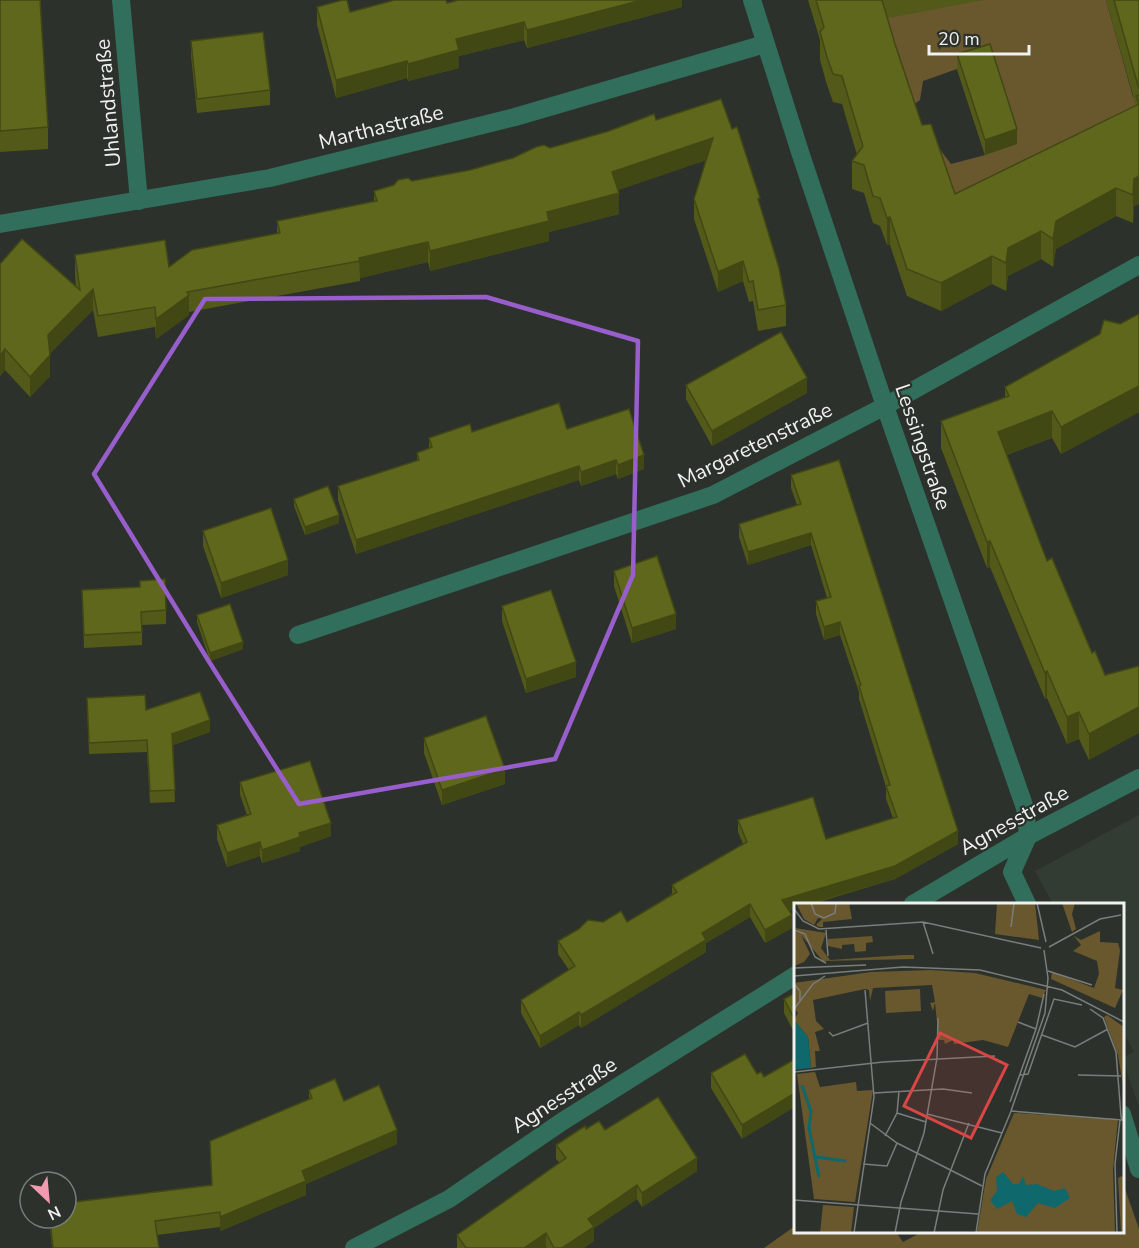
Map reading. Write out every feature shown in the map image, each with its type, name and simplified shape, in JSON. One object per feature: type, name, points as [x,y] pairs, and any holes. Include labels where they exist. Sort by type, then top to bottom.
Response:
[{"type":"street","name":"Uhlandstraße","points":[[121,0],[139,201]]},
{"type":"street","name":"Lessingstraße","points":[[752,0],[885,406],[1025,808],[1028,836]]},
{"type":"street","name":"Marthastraße","points":[[0,224],[270,178],[504,120],[765,44]]},
{"type":"street","name":"Margaretenstraße","points":[[298,635],[713,495],[885,406],[1139,265]]},
{"type":"street","name":"Agnesstraße","points":[[915,903],[1028,836],[1139,778]]},
{"type":"street","points":[[1026,903],[1011,872],[1028,836]]},
{"type":"street","name":"Agnesstraße","points":[[354,1248],[448,1200],[563,1121],[794,976]]},
{"type":"street","points":[[1124,1120],[1139,1168]]},
{"type":"highlighted area","points":[[486,297],[638,341],[633,575],[555,759],[299,804],[94,474],[205,299]]},
{"type":"shaded area","points":[[983,0],[1106,0],[1133,97],[1139,95],[1139,136],[950,241],[929,135],[951,164],[985,155],[957,69],[923,81],[920,100],[913,105],[876,7]]},
{"type":"shaded area","points":[[1139,815],[1139,1107],[1124,1064],[1124,1057],[1134,1052],[1124,1033],[1124,903],[1052,903],[1035,871]]},
{"type":"shaded area","points":[[1124,1186],[1139,1229],[1139,1248],[764,1248],[794,1227],[794,1233],[897,1233],[903,1242],[920,1233],[1124,1233]]},
{"type":"building","points":[[0,0],[40,0],[48,127],[0,131]]},
{"type":"building","points":[[347,0],[350,12],[395,0],[446,0],[447,3],[459,0],[642,0],[527,30],[524,22],[456,39],[459,50],[336,80],[317,7]]},
{"type":"building","points":[[816,0],[882,0],[922,125],[931,124],[955,194],[1139,104],[1139,176],[1134,179],[1133,195],[1116,188],[1056,221],[1053,239],[1041,231],[1008,248],[1006,263],[992,256],[941,283],[907,269],[890,217],[887,218],[880,198],[873,196],[864,165],[852,161],[863,146],[842,76],[833,74],[827,57],[820,32],[824,27]]},
{"type":"building","points":[[1114,0],[1139,0],[1139,89]]},
{"type":"building","points":[[263,32],[270,90],[197,99],[191,41]]},
{"type":"building","points":[[990,44],[1017,129],[985,140],[957,54]]},
{"type":"building","points":[[721,99],[732,129],[737,127],[760,198],[758,199],[779,268],[786,305],[758,310],[753,281],[749,282],[743,261],[718,272],[694,199],[713,138],[612,172],[619,193],[547,212],[549,221],[430,251],[428,242],[359,258],[360,261],[187,292],[189,295],[156,319],[155,307],[98,316],[93,289],[48,335],[50,355],[30,377],[5,349],[0,356],[0,264],[22,239],[80,290],[75,255],[165,240],[169,267],[192,250],[280,233],[277,221],[377,201],[374,191],[394,185],[398,180],[408,178],[412,181],[470,170],[513,158],[536,147],[544,145],[550,148],[609,131],[654,114],[656,120]]},
{"type":"building","points":[[1139,314],[1139,386],[1061,427],[1052,411],[998,432],[1047,561],[1052,558],[1092,653],[1095,651],[1105,675],[1139,666],[1139,707],[1089,734],[1079,712],[1067,717],[1047,671],[1045,673],[990,541],[987,542],[941,421],[1009,396],[1005,387],[1100,334],[1104,320],[1120,324]]},
{"type":"building","points":[[781,332],[807,378],[712,431],[686,385]]},
{"type":"building","points":[[559,403],[567,429],[629,409],[644,455],[618,465],[616,460],[581,472],[579,466],[356,540],[338,486],[419,460],[417,453],[432,447],[429,438],[470,424],[472,432]]},
{"type":"building","points":[[839,460],[958,831],[895,866],[782,900],[792,915],[765,930],[750,904],[702,933],[706,940],[581,1015],[579,1012],[540,1036],[521,1000],[575,966],[558,941],[579,929],[588,920],[603,922],[621,911],[627,922],[677,892],[672,885],[747,842],[738,820],[813,797],[826,839],[897,817],[886,786],[890,785],[859,686],[861,685],[840,622],[824,627],[816,601],[831,597],[811,533],[748,552],[739,524],[801,504],[791,475]]},
{"type":"building","points":[[328,486],[339,515],[305,527],[294,499]]},
{"type":"building","points":[[271,508],[288,560],[221,583],[203,531]]},
{"type":"building","points":[[657,556],[676,614],[632,628],[614,571]]},
{"type":"building","points":[[165,579],[166,610],[141,612],[142,632],[84,635],[82,590],[140,587],[140,581]]},
{"type":"building","points":[[551,590],[576,662],[526,679],[502,606]]},
{"type":"building","points":[[230,604],[243,642],[210,653],[197,615]]},
{"type":"building","points":[[200,692],[210,720],[172,734],[175,790],[150,791],[147,740],[89,743],[87,698],[145,695],[146,710]]},
{"type":"building","points":[[486,716],[505,769],[442,790],[424,738]]},
{"type":"building","points":[[310,761],[331,823],[299,833],[300,837],[262,850],[260,842],[227,853],[217,825],[251,814],[240,782]]},
{"type":"building","points":[[794,994],[794,1018],[784,999]]},
{"type":"building","points":[[745,1054],[757,1074],[761,1072],[764,1077],[794,1060],[794,1094],[742,1125],[711,1073]]},
{"type":"building","points":[[335,1079],[344,1101],[379,1085],[397,1130],[302,1171],[306,1181],[220,1217],[220,1212],[155,1221],[159,1248],[53,1248],[51,1230],[78,1230],[78,1202],[212,1185],[210,1141],[312,1098],[309,1090]]},
{"type":"building","points":[[658,1097],[697,1158],[642,1193],[637,1185],[588,1219],[594,1227],[562,1248],[554,1248],[546,1233],[524,1248],[466,1248],[457,1235],[566,1158],[556,1145],[585,1126],[586,1129],[599,1121],[605,1130]]}]
